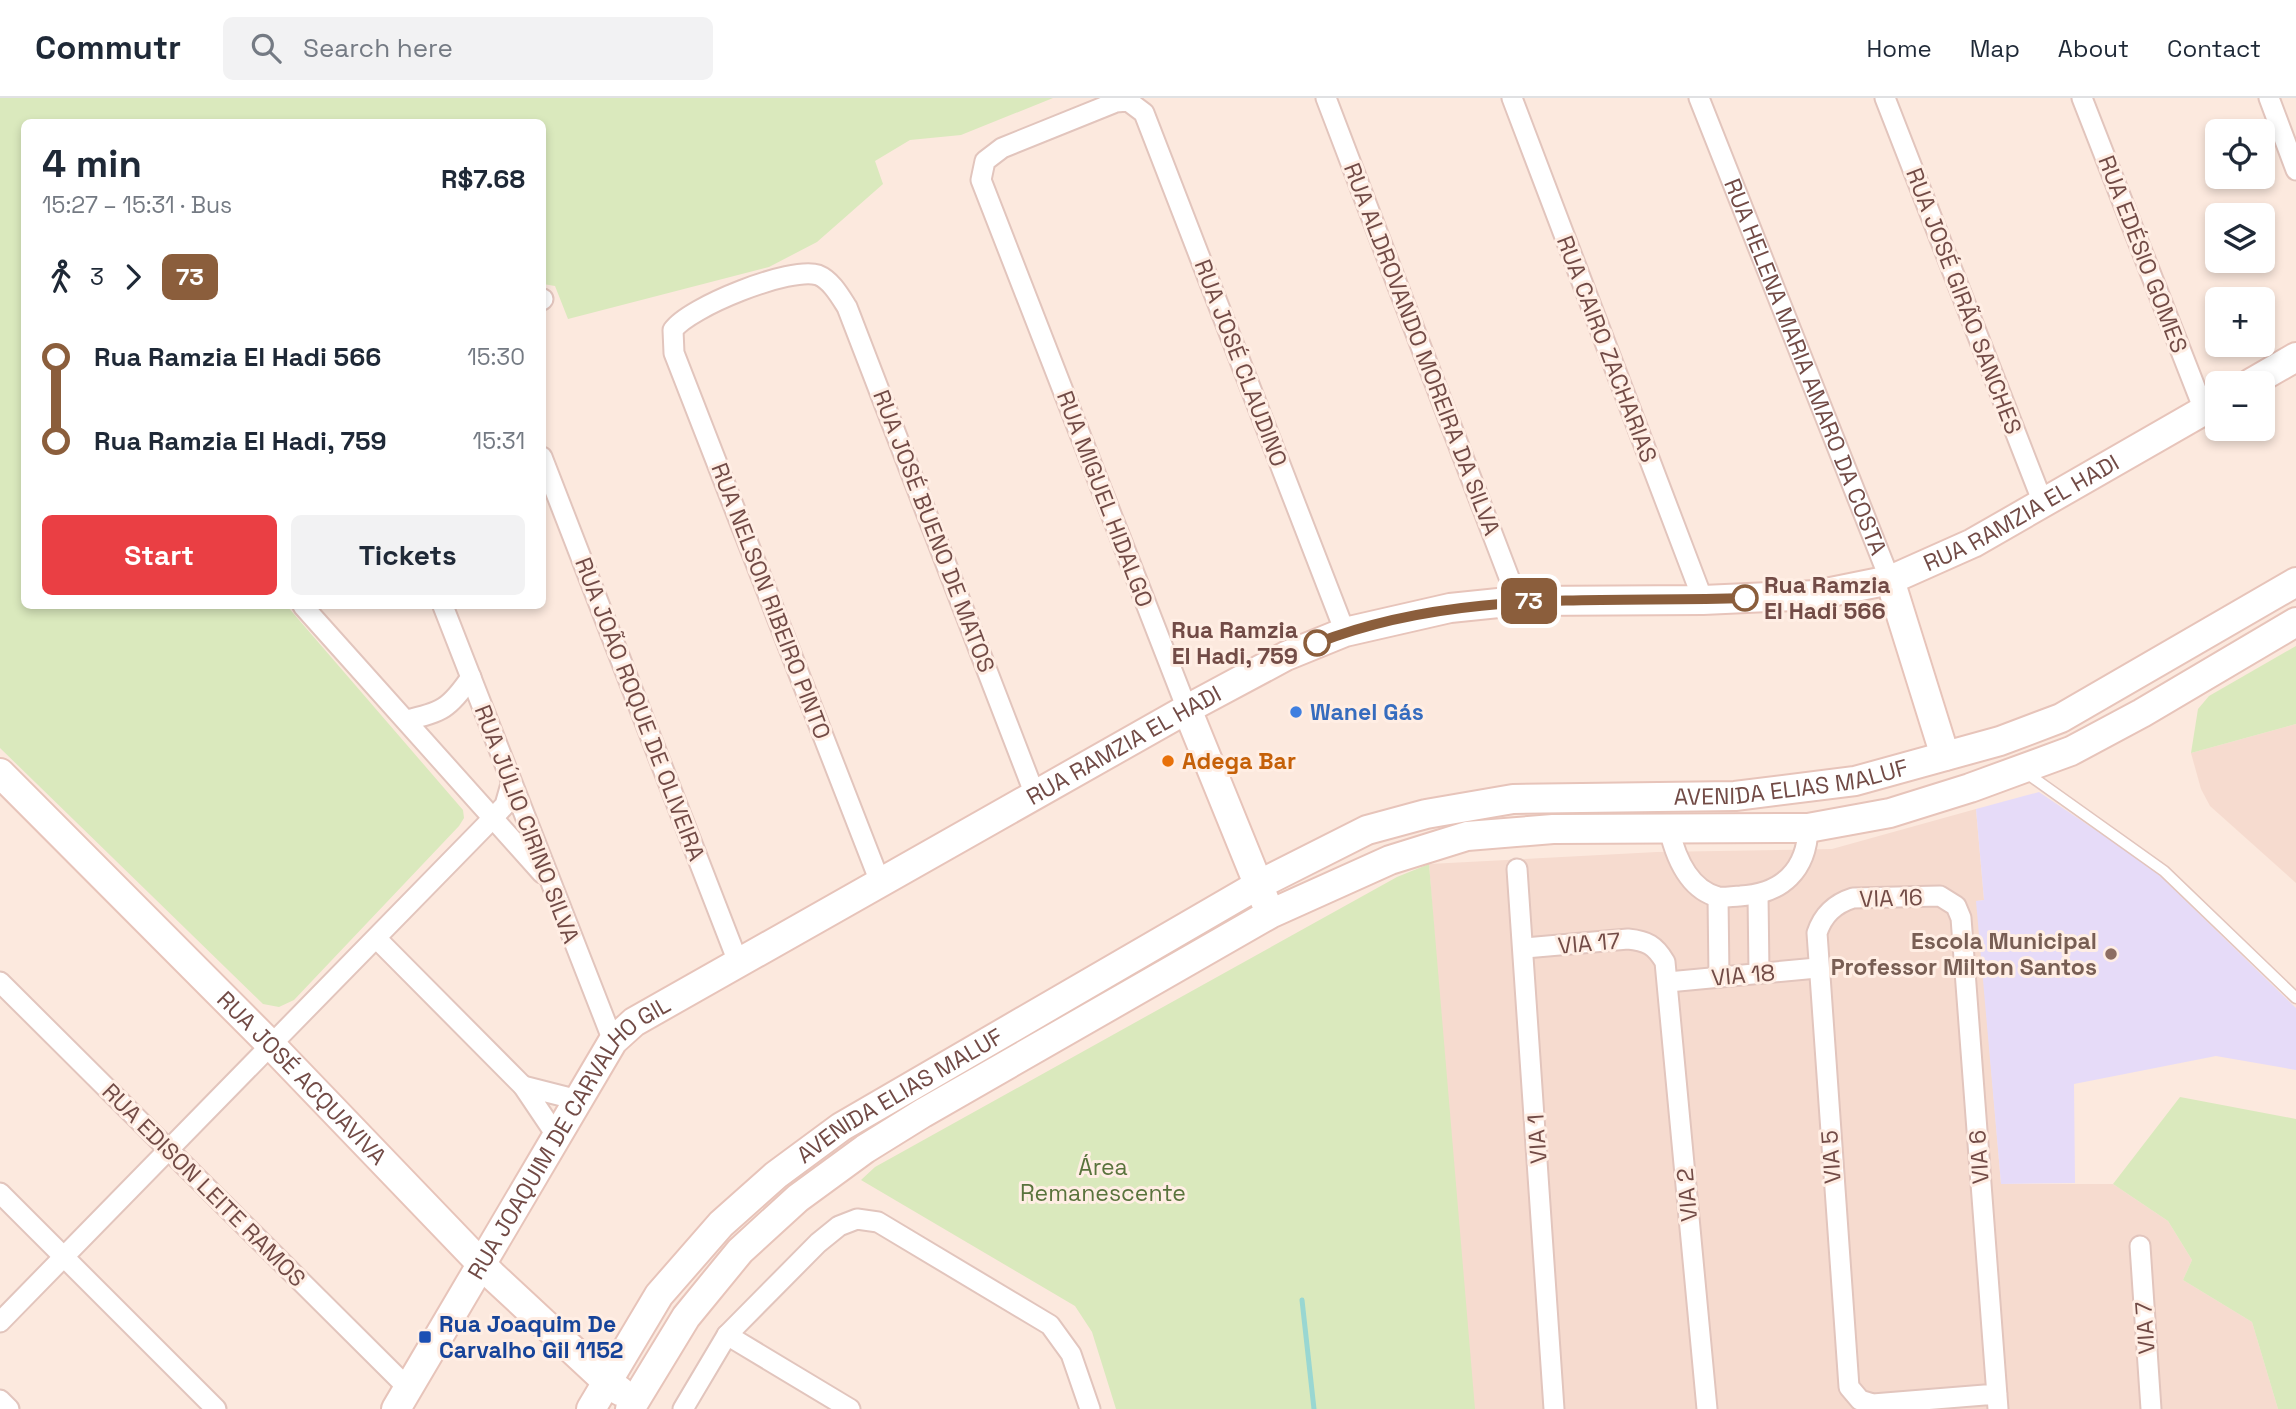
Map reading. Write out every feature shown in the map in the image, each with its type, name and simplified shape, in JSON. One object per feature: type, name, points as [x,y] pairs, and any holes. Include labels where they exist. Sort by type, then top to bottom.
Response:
[{"type":"street","name":"RUA ALDROVANDO MOREIRA DA SILVA","points":[[1326,98],[1518,601]]},
{"type":"street","name":"RUA CAIRO ZACHARIAS","points":[[1512,98],[1703,600]]},
{"type":"street","name":"RUA HELENA MARIA AMARO DA COSTA","points":[[1699,98],[1890,580],[1945,756]]},
{"type":"street","name":"RUA JOSÉ GIRÃO SANCHES","points":[[1885,98],[2043,503]]},
{"type":"street","name":"RUA EDÉSIO GOMES","points":[[2082,98],[2205,392]]},
{"type":"street","points":[[2269,98],[2296,170]]},
{"type":"street","name":"RUA JOSÉ CLAUDINO","points":[[992,153],[1116,102],[1128,101],[1144,113],[1345,632]]},
{"type":"street","name":"RUA MIGUEL HIDALGO","points":[[992,153],[981,169],[981,180],[1258,885]]},
{"type":"street","name":"RUA NELSON RIBEIRO PINTO","points":[[820,276],[800,272],[780,277],[679,321],[673,330],[674,353],[880,881]]},
{"type":"street","name":"RUA JOSÉ BUENO DE MATOS","points":[[820,276],[836,290],[847,307],[1035,794]]},
{"type":"street","points":[[2271,371],[2296,357]]},
{"type":"street","name":"RUA RAMZIA EL HADI","points":[[800,928],[1187,709],[1286,656],[1345,632],[1450,608],[1518,601],[1703,600],[1816,595],[1890,580],[1972,543],[2205,409]]},
{"type":"street","name":"RUA JOÃO ROQUE DE OLIVEIRA","points":[[546,467],[738,962]]},
{"type":"street","name":"AVENIDA ELIAS MALUF","points":[[591,1409],[659,1295],[721,1224],[776,1175],[841,1127],[1258,885],[1367,830],[1426,814],[1513,799],[1735,796],[1855,781],[2000,741],[2061,718],[2296,582]]},
{"type":"street","points":[[306,609],[550,881]]},
{"type":"street","name":"RUA JÚLIO CIRINO SILVA","points":[[444,609],[613,1041]]},
{"type":"street","name":"AVENIDA ELIAS MALUF","points":[[606,1381],[632,1404],[685,1317],[740,1251],[798,1198],[864,1149],[1270,914],[1390,860],[1467,836],[1553,829],[1808,828],[1890,813],[2071,751],[2142,713],[2296,622]]},
{"type":"street","points":[[406,720],[442,710],[471,677]]},
{"type":"street","name":"RUA JOSÉ ACQUAVIVA","points":[[0,773],[272,1046],[482,1263],[606,1381]]},
{"type":"street","points":[[0,1322],[492,819],[505,805],[511,784]]},
{"type":"street","points":[[1735,796],[1678,810],[1672,815],[1669,829],[1683,869],[1699,885],[1718,897],[1758,895],[1783,882],[1800,867],[1808,850],[1808,828],[1802,788]]},
{"type":"street","name":"VIA 1","points":[[1517,869],[1525,948],[1555,1409]]},
{"type":"street","points":[[1258,885],[1270,914]]},
{"type":"street","points":[[1758,895],[1759,973]]},
{"type":"street","name":"VIA 16","points":[[1827,913],[1840,902],[1853,898],[1940,896],[1956,906]]},
{"type":"street","points":[[1718,897],[1719,977]]},
{"type":"street","name":"VIA 6","points":[[1956,906],[1961,918],[1997,1402]]},
{"type":"street","name":"VIA 5","points":[[1827,913],[1817,933],[1817,968],[1849,1387],[1860,1400],[1873,1404],[1997,1402]]},
{"type":"street","name":"RUA JOAQUIM DE CARVALHO GIL","points":[[402,1399],[613,1041],[654,1007],[800,928]]},
{"type":"street","points":[[377,939],[523,1086],[556,1135]]},
{"type":"street","name":"VIA 17","points":[[1525,948],[1645,940],[1657,947],[1665,961],[1668,982]]},
{"type":"street","name":"VIA 18","points":[[1668,982],[1817,968]]},
{"type":"street","name":"RUA EDISON LEITE RAMOS","points":[[0,982],[169,1150],[402,1399]]},
{"type":"street","name":"VIA 2","points":[[1668,982],[1706,1409]]},
{"type":"street","points":[[523,1086],[578,1100]]},
{"type":"street","points":[[0,1193],[216,1409]]},
{"type":"street","points":[[683,1409],[727,1335],[818,1243],[839,1226],[858,1219],[878,1222],[1050,1325],[1071,1354],[1090,1409]]},
{"type":"street","name":"VIA 7","points":[[2140,1246],[2151,1409]]},
{"type":"street","points":[[727,1335],[850,1409]]},
{"type":"street","points":[[0,1400],[9,1409]]},
{"type":"lane","points":[[2022,769],[2164,872],[2296,998]]},
{"type":"shaded area","points":[[2296,724],[2296,883],[2210,806],[2201,789],[2191,753]]},
{"type":"shaded area","name":"Escola Municipal Professor Milton Santos","points":[[2039,792],[2152,868],[2296,1008],[2296,1070],[2216,1056],[2074,1084],[2075,1183],[2001,1184],[1976,901],[1984,900],[1976,809]]},
{"type":"shaded area","points":[[1976,809],[1984,900],[1977,901],[2001,1184],[2113,1184],[2168,1221],[2192,1260],[2183,1280],[2252,1322],[2278,1409],[1470,1409],[1429,864],[1657,852],[1832,849]]},
{"type":"green space","points":[[0,98],[1053,98],[961,135],[910,140],[875,161],[883,184],[817,242],[769,267],[568,319],[555,286],[546,284],[546,119],[21,119],[21,609],[290,609],[463,810],[464,818],[294,1000],[279,1007],[263,1004],[0,748]]},
{"type":"green space","points":[[2296,646],[2296,724],[2191,753],[2198,709],[2209,696]]},
{"type":"green space","name":"Área Remanescente","points":[[1429,864],[1475,1409],[1116,1409],[1092,1332],[1075,1306],[861,1180],[875,1167],[1397,877]]},
{"type":"green space","points":[[2180,1097],[2296,1119],[2296,1409],[2278,1409],[2252,1322],[2183,1280],[2192,1260],[2168,1221],[2113,1184]]},
{"type":"waterway","points":[[1302,1300],[1314,1409]]},
{"type":"bus line","name":"73","points":[[1317,643],[1345,632],[1450,608],[1518,601],[1745,598]]},
{"type":"place","name":"Rua Ramzia El Hadi 566","points":[[1745,598]]},
{"type":"place","name":"Rua Ramzia El Hadi, 759","points":[[1317,643]]},
{"type":"place","name":"Wanel Gás","points":[[1296,712]]},
{"type":"place","name":"Adega Bar","points":[[1168,761]]},
{"type":"place","name":"Escola Municipal Professor Milton Santos","points":[[2111,954]]},
{"type":"place","name":"Rua Joaquim De Carvalho Gil 1152","points":[[425,1337]]}]
